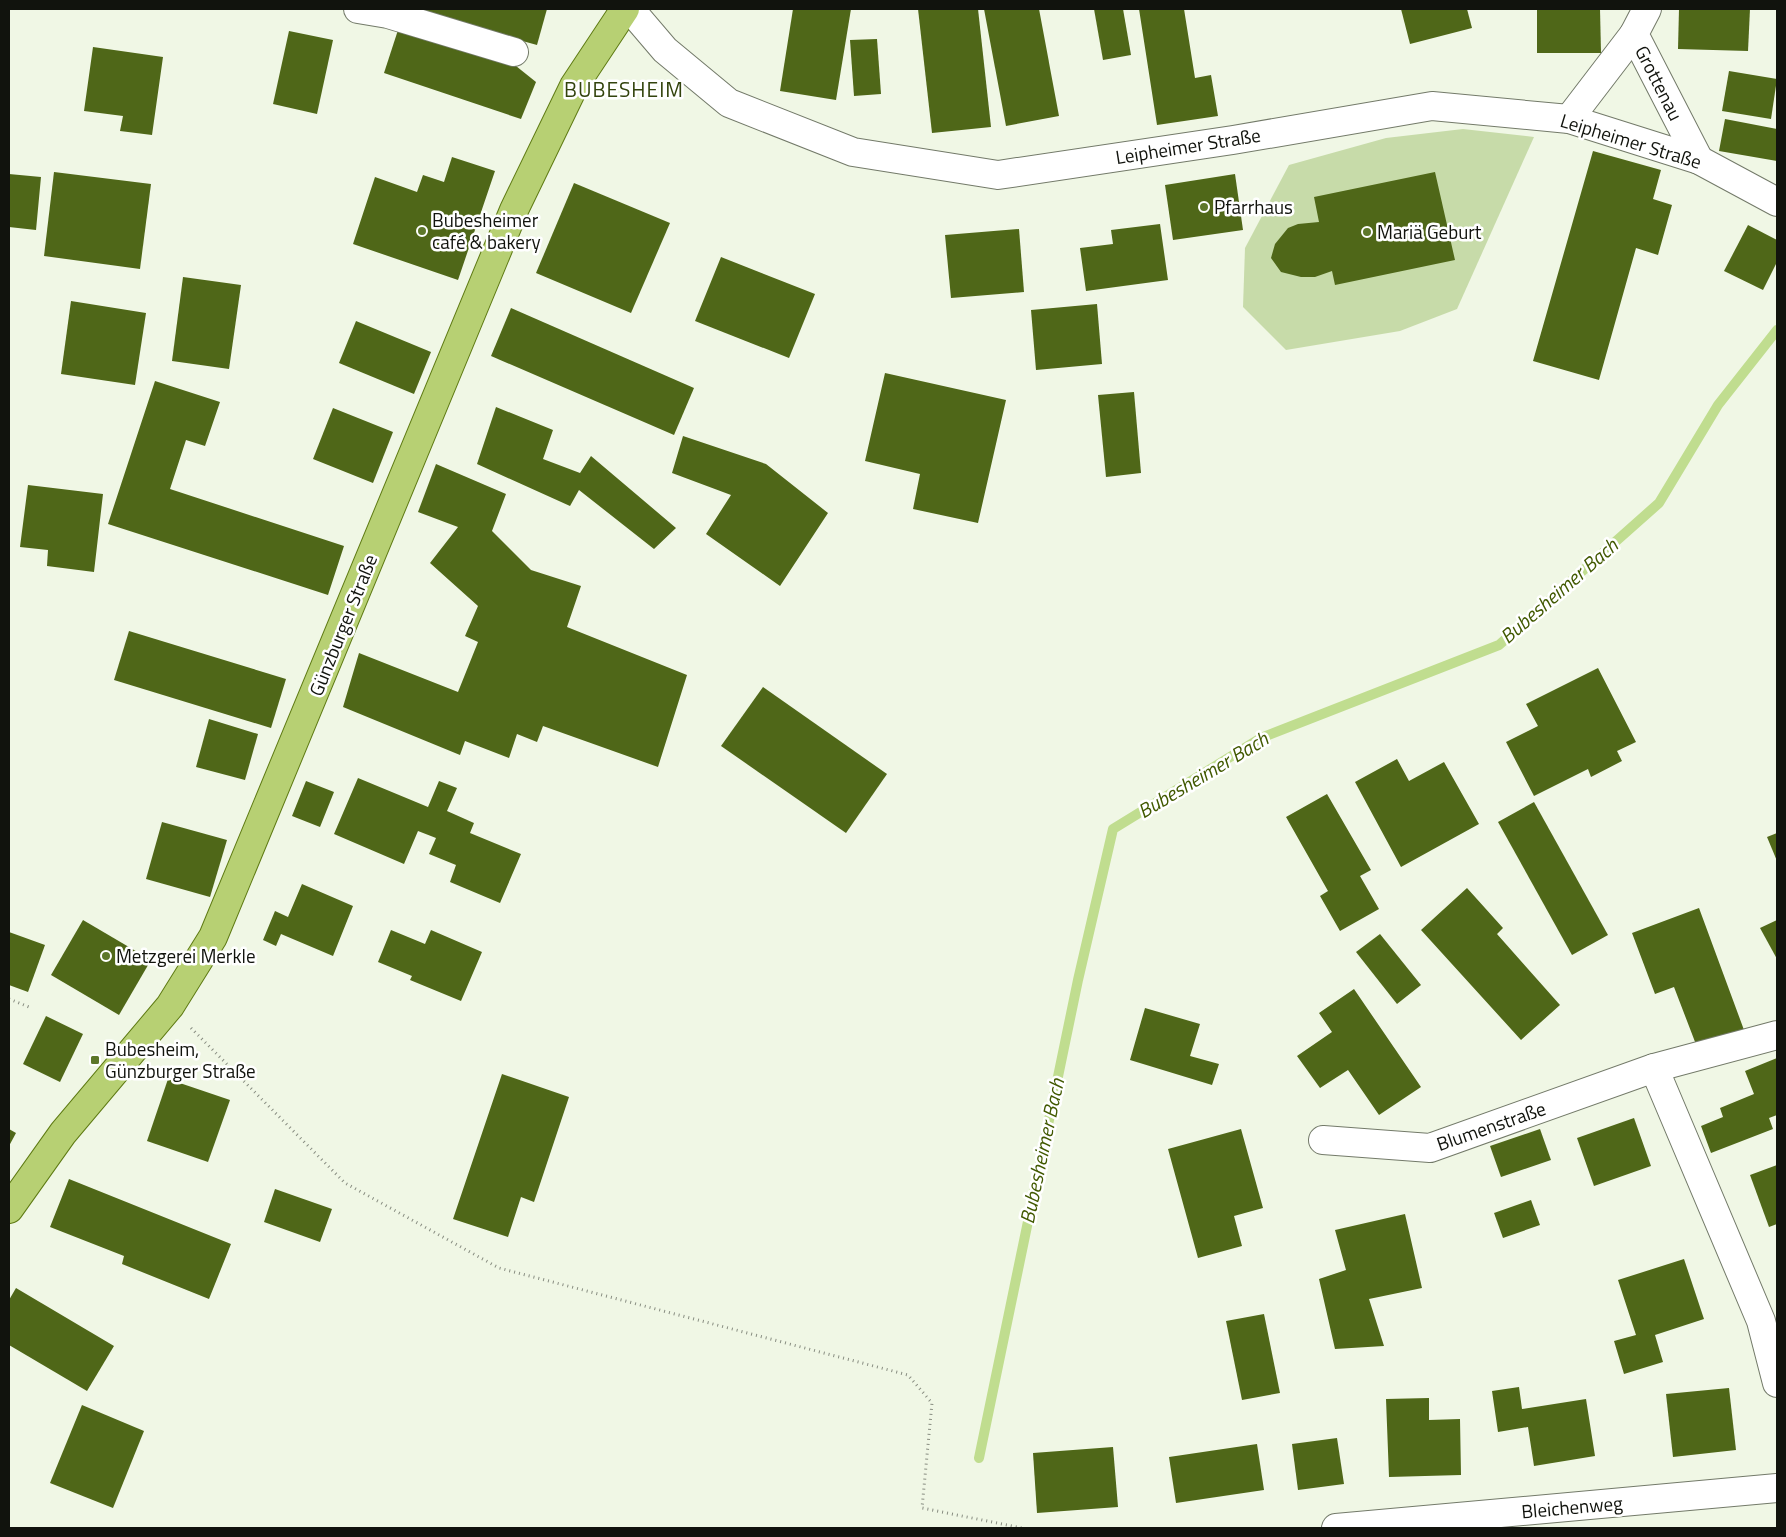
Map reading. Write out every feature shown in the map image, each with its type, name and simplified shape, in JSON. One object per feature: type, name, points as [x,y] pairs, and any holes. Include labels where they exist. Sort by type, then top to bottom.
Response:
[{"type":"main road","name":"Günzburger Straße","points":[[9,1209],[63,1133],[170,1006],[213,937],[514,210],[574,86],[625,9]]},
{"type":"street","points":[[358,9],[388,14],[514,52]]},
{"type":"street","name":"Leipheimer Straße","points":[[630,9],[665,50],[729,103],[852,152],[998,175],[1233,140],[1432,106],[1569,119],[1699,160],[1777,202]]},
{"type":"street","name":"Grottenau","points":[[1569,119],[1634,34],[1647,9]]},
{"type":"street","name":"Grottenau","points":[[1634,34],[1699,160]]},
{"type":"street","name":"Blumenstraße","points":[[1323,1140],[1430,1148],[1654,1068],[1777,1035]]},
{"type":"street","points":[[1654,1068],[1761,1321],[1777,1383]]},
{"type":"street","name":"Bleichenweg","points":[[1336,1528],[1777,1488]]},
{"type":"path","points":[[9,1000],[28,1007]]},
{"type":"path","points":[[170,1006],[345,1183],[499,1268],[908,1376],[932,1403],[922,1508],[1022,1528]]},
{"type":"green space","points":[[1463,129],[1534,137],[1457,309],[1400,331],[1286,350],[1243,307],[1245,248],[1289,165],[1386,138]]},
{"type":"building","points":[[406,9],[547,9],[537,45]]},
{"type":"building","points":[[793,9],[851,9],[836,100],[780,91]]},
{"type":"building","points":[[918,9],[978,9],[991,127],[932,133]]},
{"type":"building","points":[[984,9],[1039,9],[1059,116],[1006,126]]},
{"type":"building","points":[[1094,9],[1123,9],[1131,55],[1103,60]]},
{"type":"building","points":[[1139,9],[1184,9],[1195,78],[1211,75],[1218,116],[1157,125]]},
{"type":"building","points":[[1401,9],[1467,9],[1472,28],[1410,44]]},
{"type":"building","points":[[1537,9],[1600,9],[1601,53],[1537,53]]},
{"type":"building","points":[[1679,9],[1750,9],[1748,51],[1678,49]]},
{"type":"building","points":[[398,30],[516,66],[536,82],[521,119],[384,73]]},
{"type":"building","points":[[289,31],[333,40],[317,114],[273,104]]},
{"type":"building","points":[[877,39],[881,94],[854,96],[850,40]]},
{"type":"building","points":[[93,47],[163,57],[152,135],[120,131],[123,116],[84,111]]},
{"type":"building","points":[[1729,71],[1777,79],[1771,119],[1722,111]]},
{"type":"building","points":[[1725,119],[1777,129],[1777,161],[1719,151]]},
{"type":"building","points":[[1593,151],[1661,170],[1653,199],[1672,205],[1658,255],[1636,248],[1599,380],[1533,361]]},
{"type":"building","points":[[452,157],[495,171],[458,280],[353,244],[375,177],[417,192],[423,175],[444,182]]},
{"type":"building","points":[[54,172],[151,184],[140,269],[44,256]]},
{"type":"building","name":"Mariä Geburt","points":[[1435,172],[1455,260],[1335,285],[1332,271],[1315,277],[1301,277],[1281,272],[1271,258],[1275,244],[1288,228],[1298,224],[1319,222],[1314,197]]},
{"type":"building","points":[[9,174],[41,177],[36,230],[9,227]]},
{"type":"building","name":"Pfarrhaus","points":[[1235,174],[1243,230],[1173,240],[1165,185]]},
{"type":"building","points":[[574,183],[670,223],[631,313],[536,273]]},
{"type":"building","points":[[1160,224],[1168,280],[1086,291],[1080,248],[1113,244],[1111,230]]},
{"type":"building","points":[[1748,225],[1777,240],[1777,262],[1763,290],[1724,271]]},
{"type":"building","points":[[1019,229],[1024,292],[951,298],[945,235]]},
{"type":"building","points":[[721,257],[815,294],[789,358],[695,321]]},
{"type":"building","points":[[183,277],[241,285],[229,369],[172,361]]},
{"type":"building","points":[[71,301],[146,313],[135,385],[61,374]]},
{"type":"building","points":[[1097,304],[1102,364],[1036,370],[1031,310]]},
{"type":"building","points":[[511,308],[694,388],[674,435],[491,356]]},
{"type":"building","points":[[356,321],[431,352],[414,394],[339,363]]},
{"type":"building","points":[[885,373],[1006,400],[978,523],[913,509],[920,474],[865,461]]},
{"type":"building","points":[[155,381],[220,402],[205,446],[186,440],[170,489],[344,546],[328,595],[108,524]]},
{"type":"building","points":[[1134,392],[1141,473],[1106,477],[1098,395]]},
{"type":"building","points":[[496,407],[553,430],[543,459],[580,473],[591,456],[676,528],[654,549],[579,490],[570,506],[477,464]]},
{"type":"building","points":[[333,408],[393,432],[373,483],[313,459]]},
{"type":"building","points":[[683,436],[766,464],[828,513],[780,586],[706,534],[731,495],[672,473]]},
{"type":"building","points":[[436,464],[506,494],[492,531],[531,570],[581,586],[567,627],[687,675],[658,767],[543,726],[537,742],[517,734],[509,758],[465,741],[460,755],[343,707],[359,653],[458,692],[478,642],[465,636],[478,606],[430,563],[458,527],[418,512]]},
{"type":"building","points":[[28,485],[103,494],[94,572],[47,566],[48,550],[20,547]]},
{"type":"building","points":[[129,631],[286,679],[271,728],[114,680]]},
{"type":"building","points":[[1598,668],[1636,742],[1617,751],[1622,761],[1591,777],[1588,769],[1534,796],[1506,742],[1538,726],[1526,704]]},
{"type":"building","points":[[763,687],[887,774],[846,833],[721,746]]},
{"type":"building","points":[[209,719],[258,734],[245,780],[196,767]]},
{"type":"building","points":[[1397,759],[1409,781],[1444,762],[1479,824],[1401,867],[1355,782]]},
{"type":"building","points":[[358,778],[428,807],[439,781],[457,788],[447,811],[474,823],[470,833],[521,854],[500,903],[450,882],[456,865],[429,854],[436,838],[418,831],[404,864],[334,834]]},
{"type":"building","points":[[306,781],[334,792],[320,827],[292,816]]},
{"type":"building","points":[[1327,794],[1371,870],[1360,876],[1379,909],[1340,931],[1320,896],[1328,891],[1286,817]]},
{"type":"building","points":[[1534,802],[1608,935],[1572,955],[1498,822]]},
{"type":"building","points":[[162,822],[227,840],[210,897],[146,879]]},
{"type":"building","points":[[1777,833],[1777,861],[1767,837]]},
{"type":"building","points":[[302,884],[353,906],[333,956],[281,934],[276,946],[263,940],[275,911],[288,917]]},
{"type":"building","points":[[1467,888],[1503,928],[1497,934],[1560,1005],[1521,1040],[1421,930]]},
{"type":"building","points":[[1699,908],[1744,1030],[1697,1047],[1674,987],[1655,994],[1632,933]]},
{"type":"building","points":[[83,920],[151,960],[119,1015],[51,975]]},
{"type":"building","points":[[1777,920],[1777,959],[1760,928]]},
{"type":"building","points":[[391,930],[425,944],[431,930],[482,952],[461,1001],[410,980],[412,976],[378,962]]},
{"type":"building","points":[[9,932],[45,945],[28,992],[9,985]]},
{"type":"building","points":[[1380,934],[1421,985],[1397,1004],[1356,952]]},
{"type":"building","points":[[1354,989],[1421,1087],[1379,1115],[1348,1070],[1320,1088],[1297,1056],[1332,1032],[1319,1013]]},
{"type":"building","points":[[1145,1008],[1200,1024],[1190,1056],[1219,1064],[1212,1085],[1130,1060]]},
{"type":"building","points":[[46,1016],[83,1034],[60,1082],[23,1064]]},
{"type":"building","points":[[1777,1058],[1777,1115],[1769,1118],[1773,1129],[1711,1153],[1701,1126],[1723,1117],[1720,1108],[1754,1094],[1745,1071]]},
{"type":"building","points":[[502,1074],[569,1097],[534,1202],[521,1197],[508,1237],[453,1219]]},
{"type":"building","points":[[168,1079],[230,1100],[208,1162],[147,1141]]},
{"type":"building","points":[[1634,1118],[1651,1166],[1594,1186],[1577,1138]]},
{"type":"building","points":[[9,1129],[16,1133],[9,1146]]},
{"type":"building","points":[[1241,1129],[1263,1208],[1234,1216],[1242,1246],[1198,1258],[1168,1149]]},
{"type":"building","points":[[1540,1129],[1551,1160],[1501,1177],[1490,1146]]},
{"type":"building","points":[[1777,1165],[1777,1224],[1769,1227],[1750,1175]]},
{"type":"building","points":[[69,1179],[231,1244],[209,1299],[122,1264],[124,1256],[50,1227]]},
{"type":"building","points":[[275,1189],[332,1209],[320,1242],[264,1222]]},
{"type":"building","points":[[1531,1200],[1540,1225],[1503,1238],[1494,1213]]},
{"type":"building","points":[[1405,1214],[1422,1288],[1369,1299],[1384,1346],[1335,1349],[1319,1279],[1346,1270],[1335,1230]]},
{"type":"building","points":[[1684,1259],[1704,1319],[1655,1335],[1663,1362],[1624,1374],[1614,1341],[1636,1335],[1618,1280]]},
{"type":"building","points":[[16,1288],[114,1346],[87,1391],[9,1345],[9,1300]]},
{"type":"building","points":[[1264,1314],[1280,1393],[1242,1400],[1226,1321]]},
{"type":"building","points":[[1519,1387],[1522,1409],[1586,1399],[1595,1456],[1534,1466],[1528,1427],[1498,1432],[1492,1391]]},
{"type":"building","points":[[1729,1388],[1736,1450],[1673,1457],[1666,1394]]},
{"type":"building","points":[[1429,1398],[1429,1420],[1460,1419],[1461,1475],[1389,1477],[1386,1399]]},
{"type":"building","points":[[82,1405],[144,1431],[113,1508],[50,1483]]},
{"type":"building","points":[[1337,1438],[1344,1484],[1298,1490],[1292,1444]]},
{"type":"building","points":[[1257,1444],[1264,1490],[1176,1503],[1169,1457]]},
{"type":"building","points":[[1113,1447],[1118,1507],[1037,1513],[1033,1453]]},
{"type":"waterway","name":"Bubesheimer Bach","points":[[979,1458],[1078,980],[1113,829],[1261,738],[1499,645],[1659,503],[1718,405],[1777,330]]},
{"type":"place","name":"Pfarrhaus","points":[[1204,207]]},
{"type":"place","name":"Bubesheimer café & bakery","points":[[422,231]]},
{"type":"place","name":"Mariä Geburt","points":[[1367,232]]},
{"type":"place","name":"Metzgerei Merkle","points":[[106,956]]},
{"type":"place","name":"Bubesheim, Günzburger Straße","points":[[95,1060]]},
{"type":"district","name":"BUBESHEIM","points":[[624,90]]}]
